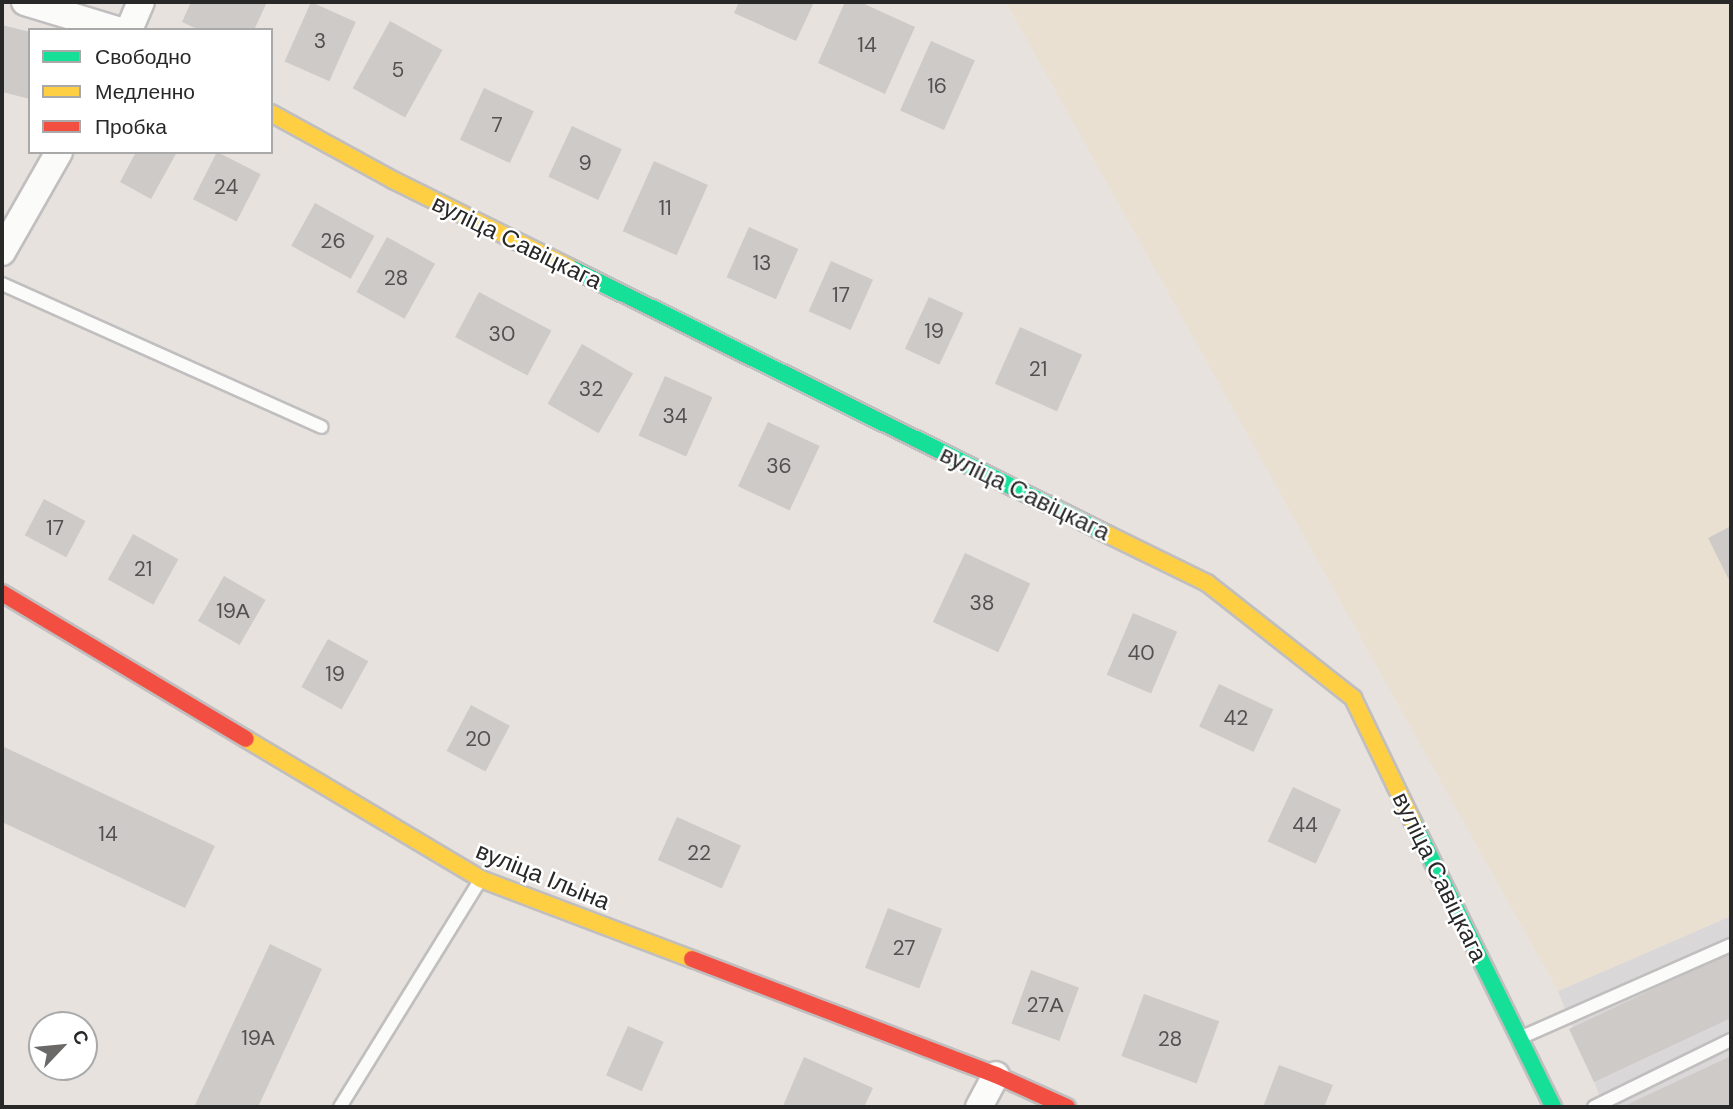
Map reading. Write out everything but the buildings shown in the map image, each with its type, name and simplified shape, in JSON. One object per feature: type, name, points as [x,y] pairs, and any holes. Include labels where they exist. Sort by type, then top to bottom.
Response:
[{"type":"street","points":[[25,2],[110,28]]},
{"type":"street","points":[[130,28],[141,2]]},
{"type":"street","name":"вуліца Савіцкага","points":[[273,114],[405,186],[1207,583],[1353,698],[1553,1107]]},
{"type":"street","points":[[2,252],[58,154]]},
{"type":"street","name":"вуліца Ільіна","points":[[2,593],[481,879],[996,1075],[1067,1107]]},
{"type":"street","points":[[979,1107],[996,1075]]},
{"type":"lane","points":[[2,284],[322,427]]},
{"type":"lane","points":[[340,1107],[481,879]]},
{"type":"lane","points":[[1519,1038],[1731,945]]},
{"type":"lane","points":[[1594,1107],[1731,1041]]},
{"type":"shaded area","points":[[1006,2],[1731,2],[1731,916],[1558,991]]},
{"type":"shaded area","points":[[1731,916],[1731,1107],[1604,1107],[1558,991]]},
{"type":"traffic: fast","points":[[569,267],[1107,534]]},
{"type":"traffic: fast","points":[[1413,822],[1553,1107]]},
{"type":"traffic: slow","points":[[273,114],[393,180],[569,267]]},
{"type":"traffic: slow","points":[[1107,534],[1207,583],[1353,698],[1413,822]]},
{"type":"traffic: slow","points":[[246,739],[481,879],[692,959]]},
{"type":"traffic: jam","points":[[2,593],[246,739]]},
{"type":"traffic: jam","points":[[692,959],[996,1075],[1067,1107]]}]
